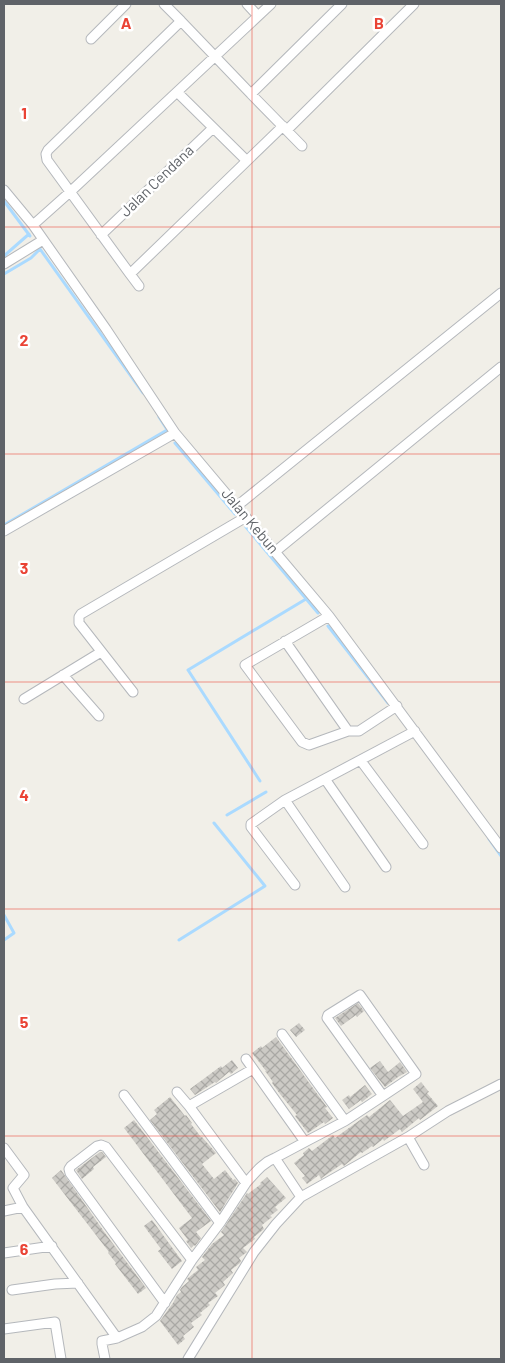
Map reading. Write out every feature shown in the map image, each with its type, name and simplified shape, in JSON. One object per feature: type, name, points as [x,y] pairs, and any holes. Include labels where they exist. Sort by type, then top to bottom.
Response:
[{"type":"street","points":[[91,39],[126,4]]},
{"type":"street","points":[[164,4],[302,146]]},
{"type":"street","points":[[247,4],[258,16]]},
{"type":"street","points":[[32,225],[70,192],[271,4]]},
{"type":"street","points":[[251,94],[342,4]]},
{"type":"street","points":[[130,274],[414,4]]},
{"type":"street","points":[[139,286],[47,160],[46,154],[181,21]]},
{"type":"street","points":[[177,92],[247,161]]},
{"type":"street","name":"Jalan Cendana","points":[[102,235],[213,128]]},
{"type":"street","name":"Jalan Kebun","points":[[4,190],[32,225],[106,329],[175,433],[329,616],[501,848]]},
{"type":"street","points":[[4,264],[42,240]]},
{"type":"street","points":[[237,506],[501,293]]},
{"type":"street","points":[[276,552],[501,367]]},
{"type":"street","points":[[4,531],[175,433]]},
{"type":"street","points":[[133,692],[79,623],[79,616],[246,517]]},
{"type":"street","points":[[329,616],[245,665],[302,742],[309,745],[348,731],[359,731],[397,706]]},
{"type":"street","points":[[285,641],[348,731]]},
{"type":"street","points":[[24,698],[101,652]]},
{"type":"street","points":[[63,675],[99,716]]},
{"type":"street","points":[[295,885],[251,827],[253,822],[285,800],[415,731]]},
{"type":"street","points":[[361,760],[423,844]]},
{"type":"street","points":[[325,779],[386,867]]},
{"type":"street","points":[[285,800],[345,887]]},
{"type":"street","points":[[105,1359],[102,1341],[117,1338],[146,1325],[156,1316],[192,1260],[220,1223],[246,1183],[260,1167],[266,1162],[346,1121],[416,1074],[362,997],[358,996],[326,1018],[383,1096]]},
{"type":"street","points":[[282,1034],[346,1121]]},
{"type":"street","points":[[246,1059],[305,1142]]},
{"type":"street","points":[[189,1106],[253,1069]]},
{"type":"street","points":[[188,1359],[254,1252],[276,1224],[302,1197],[448,1112],[501,1084]]},
{"type":"street","points":[[177,1092],[246,1183]]},
{"type":"street","points":[[124,1095],[220,1223]]},
{"type":"street","points":[[408,1137],[424,1165]]},
{"type":"street","points":[[165,1304],[70,1173],[69,1169],[97,1146],[101,1145],[106,1148],[192,1260]]},
{"type":"street","points":[[4,1148],[24,1175],[13,1188],[23,1206],[117,1338]]},
{"type":"street","points":[[275,1158],[302,1197]]},
{"type":"street","points":[[4,1210],[23,1206]]},
{"type":"street","points":[[4,1253],[52,1246]]},
{"type":"street","points":[[12,1290],[78,1283]]},
{"type":"street","points":[[4,1329],[55,1322],[61,1359]]},
{"type":"building","points":[[358,1003],[364,1011],[341,1026],[335,1018]]},
{"type":"building","points":[[299,1023],[305,1030],[296,1037],[290,1030]]},
{"type":"building","points":[[276,1037],[333,1118],[308,1133],[252,1053]]},
{"type":"building","points":[[232,1060],[238,1068],[231,1074],[229,1072],[216,1083],[195,1095],[190,1089],[221,1066],[222,1068]]},
{"type":"building","points":[[380,1061],[388,1072],[400,1062],[407,1072],[385,1087],[370,1068]]},
{"type":"building","points":[[421,1082],[438,1106],[402,1132],[400,1129],[384,1141],[383,1139],[373,1147],[361,1152],[344,1166],[342,1164],[321,1179],[319,1175],[307,1184],[302,1178],[305,1176],[294,1163],[304,1155],[303,1153],[309,1148],[312,1151],[333,1135],[335,1138],[367,1115],[369,1117],[390,1100],[403,1116],[423,1102],[413,1089]]},
{"type":"building","points":[[365,1085],[372,1094],[349,1109],[342,1100],[349,1095],[350,1097]]},
{"type":"building","points":[[170,1097],[216,1153],[202,1164],[214,1179],[225,1170],[238,1183],[220,1212],[150,1120],[157,1114],[154,1110]]},
{"type":"building","points":[[134,1120],[211,1221],[196,1232],[201,1238],[191,1248],[186,1241],[188,1240],[179,1228],[192,1218],[124,1128]]},
{"type":"building","points":[[100,1152],[106,1157],[82,1179],[76,1170]]},
{"type":"building","points":[[61,1170],[146,1288],[138,1294],[115,1264],[109,1252],[52,1178]]},
{"type":"building","points":[[267,1177],[286,1198],[275,1207],[278,1210],[262,1225],[264,1229],[243,1248],[247,1252],[239,1258],[240,1263],[231,1270],[233,1273],[223,1282],[225,1285],[215,1293],[218,1296],[208,1303],[210,1305],[200,1313],[202,1315],[191,1323],[194,1327],[183,1336],[185,1339],[178,1345],[160,1321],[181,1292],[182,1287],[189,1281],[187,1279],[198,1270],[196,1267],[205,1260],[202,1257],[212,1244],[224,1235],[221,1232],[247,1193],[261,1184]]},
{"type":"building","points":[[152,1220],[182,1261],[172,1269],[158,1251],[161,1249],[144,1226]]},
{"type":"waterway","points":[[4,201],[30,236]]},
{"type":"waterway","points":[[4,256],[29,234]]},
{"type":"waterway","points":[[4,274],[31,258],[40,249],[143,393]]},
{"type":"waterway","points":[[159,417],[168,431]]},
{"type":"waterway","points":[[4,525],[167,430]]},
{"type":"waterway","points":[[175,443],[235,514]]},
{"type":"waterway","points":[[246,527],[318,613]]},
{"type":"waterway","points":[[260,781],[188,670],[306,599]]},
{"type":"waterway","points":[[328,626],[388,703]]},
{"type":"waterway","points":[[227,815],[266,792]]},
{"type":"waterway","points":[[179,940],[265,886],[214,823]]},
{"type":"waterway","points":[[489,839],[501,856]]},
{"type":"waterway","points":[[4,915],[14,933],[4,940]]}]
